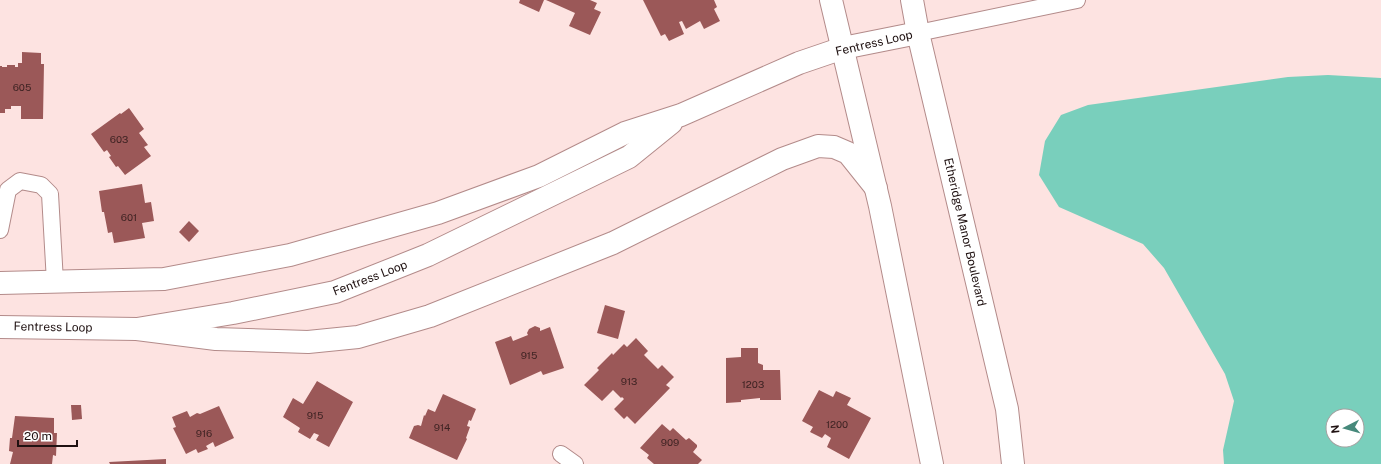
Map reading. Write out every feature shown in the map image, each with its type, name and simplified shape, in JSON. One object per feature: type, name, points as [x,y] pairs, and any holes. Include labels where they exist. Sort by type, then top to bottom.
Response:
[{"type":"main road","points":[[831,0],[876,188],[932,464]]},
{"type":"main road","name":"Etheridge Manor Boulevard","points":[[912,0],[918,33],[1006,409],[1013,464]]},
{"type":"main road","name":"Fentress Loop","points":[[0,283],[164,279],[290,255],[438,213],[539,176],[625,133],[681,115],[799,63],[843,48],[918,33]]},
{"type":"main road","name":"Fentress Loop","points":[[0,326],[137,329],[233,313],[335,292],[428,255],[629,157],[681,115]]},
{"type":"main road","points":[[137,329],[224,339],[308,342],[358,337],[430,316],[613,243],[782,159],[818,146],[834,147],[848,153],[876,188]]},
{"type":"street","name":"Fentress Loop","points":[[918,33],[1077,0]]},
{"type":"street","points":[[0,230],[8,190],[20,181],[41,185],[50,194],[55,282]]},
{"type":"street","points":[[561,454],[575,464]]},
{"type":"shaded area","points":[[1328,75],[1381,78],[1381,464],[1224,464],[1223,450],[1234,401],[1225,374],[1164,268],[1143,244],[1059,207],[1039,175],[1045,141],[1061,115],[1088,105],[1288,77]]},
{"type":"building","points":[[520,0],[544,0],[539,12],[519,3]]},
{"type":"building","points":[[546,0],[590,0],[597,3],[594,9],[601,12],[590,35],[569,26],[575,13]]},
{"type":"building","points":[[643,0],[714,0],[717,7],[714,9],[720,21],[704,29],[700,21],[686,29],[682,21],[679,22],[684,34],[669,41],[665,34],[661,36]]},
{"type":"building","points":[[22,52],[41,53],[41,64],[44,64],[43,119],[21,119],[21,106],[11,106],[11,109],[5,109],[5,113],[0,113],[0,66],[7,67],[7,65],[15,65],[15,67],[18,67],[18,63],[22,63]]},
{"type":"building","points":[[129,108],[144,129],[139,133],[148,145],[144,147],[151,156],[125,175],[118,166],[116,167],[109,157],[111,156],[107,150],[104,152],[91,134]]},
{"type":"building","points":[[142,184],[145,203],[151,202],[154,221],[142,223],[145,238],[114,243],[112,232],[108,233],[104,212],[102,212],[99,191]]},
{"type":"building","points":[[189,221],[199,231],[189,242],[179,232]]},
{"type":"building","points":[[605,305],[625,311],[618,339],[597,333]]},
{"type":"building","points":[[535,326],[540,328],[540,331],[550,327],[564,368],[543,375],[541,371],[510,385],[495,342],[511,336],[513,341],[528,335],[527,333],[529,329]]},
{"type":"building","points":[[636,338],[648,351],[644,355],[658,369],[662,365],[674,377],[666,385],[670,388],[635,424],[627,416],[624,419],[614,409],[624,399],[613,390],[602,401],[584,385],[599,370],[597,368],[612,353],[613,355],[624,344],[627,347]]},
{"type":"building","points":[[741,348],[758,348],[758,363],[763,365],[763,370],[780,370],[781,400],[760,400],[760,398],[726,403],[726,358],[741,357]]},
{"type":"building","points":[[317,381],[353,402],[329,447],[316,440],[319,435],[314,433],[310,439],[298,432],[300,428],[283,417],[293,398],[303,404]]},
{"type":"building","points":[[819,390],[833,397],[836,391],[851,398],[847,405],[871,418],[849,459],[827,447],[831,438],[825,434],[822,438],[810,432],[813,427],[802,421]]},
{"type":"building","points":[[443,394],[476,409],[471,421],[469,420],[467,426],[470,427],[466,438],[467,439],[457,460],[409,438],[414,426],[421,426],[424,415],[425,416],[428,409],[435,412]]},
{"type":"building","points":[[71,405],[81,405],[82,419],[72,420]]},
{"type":"building","points":[[219,406],[234,438],[215,447],[213,442],[206,446],[208,449],[198,453],[196,449],[186,454],[173,428],[176,427],[172,417],[187,411],[190,417],[197,413],[200,414]]},
{"type":"building","points":[[15,416],[54,418],[54,433],[57,433],[56,456],[53,455],[52,464],[10,464],[13,452],[9,451],[10,438],[12,438]]},
{"type":"building","points":[[662,424],[670,431],[673,428],[686,440],[689,438],[697,445],[693,452],[702,460],[698,464],[654,464],[647,458],[649,455],[640,448]]},
{"type":"building","points":[[166,459],[166,464],[110,464],[109,462]]}]
